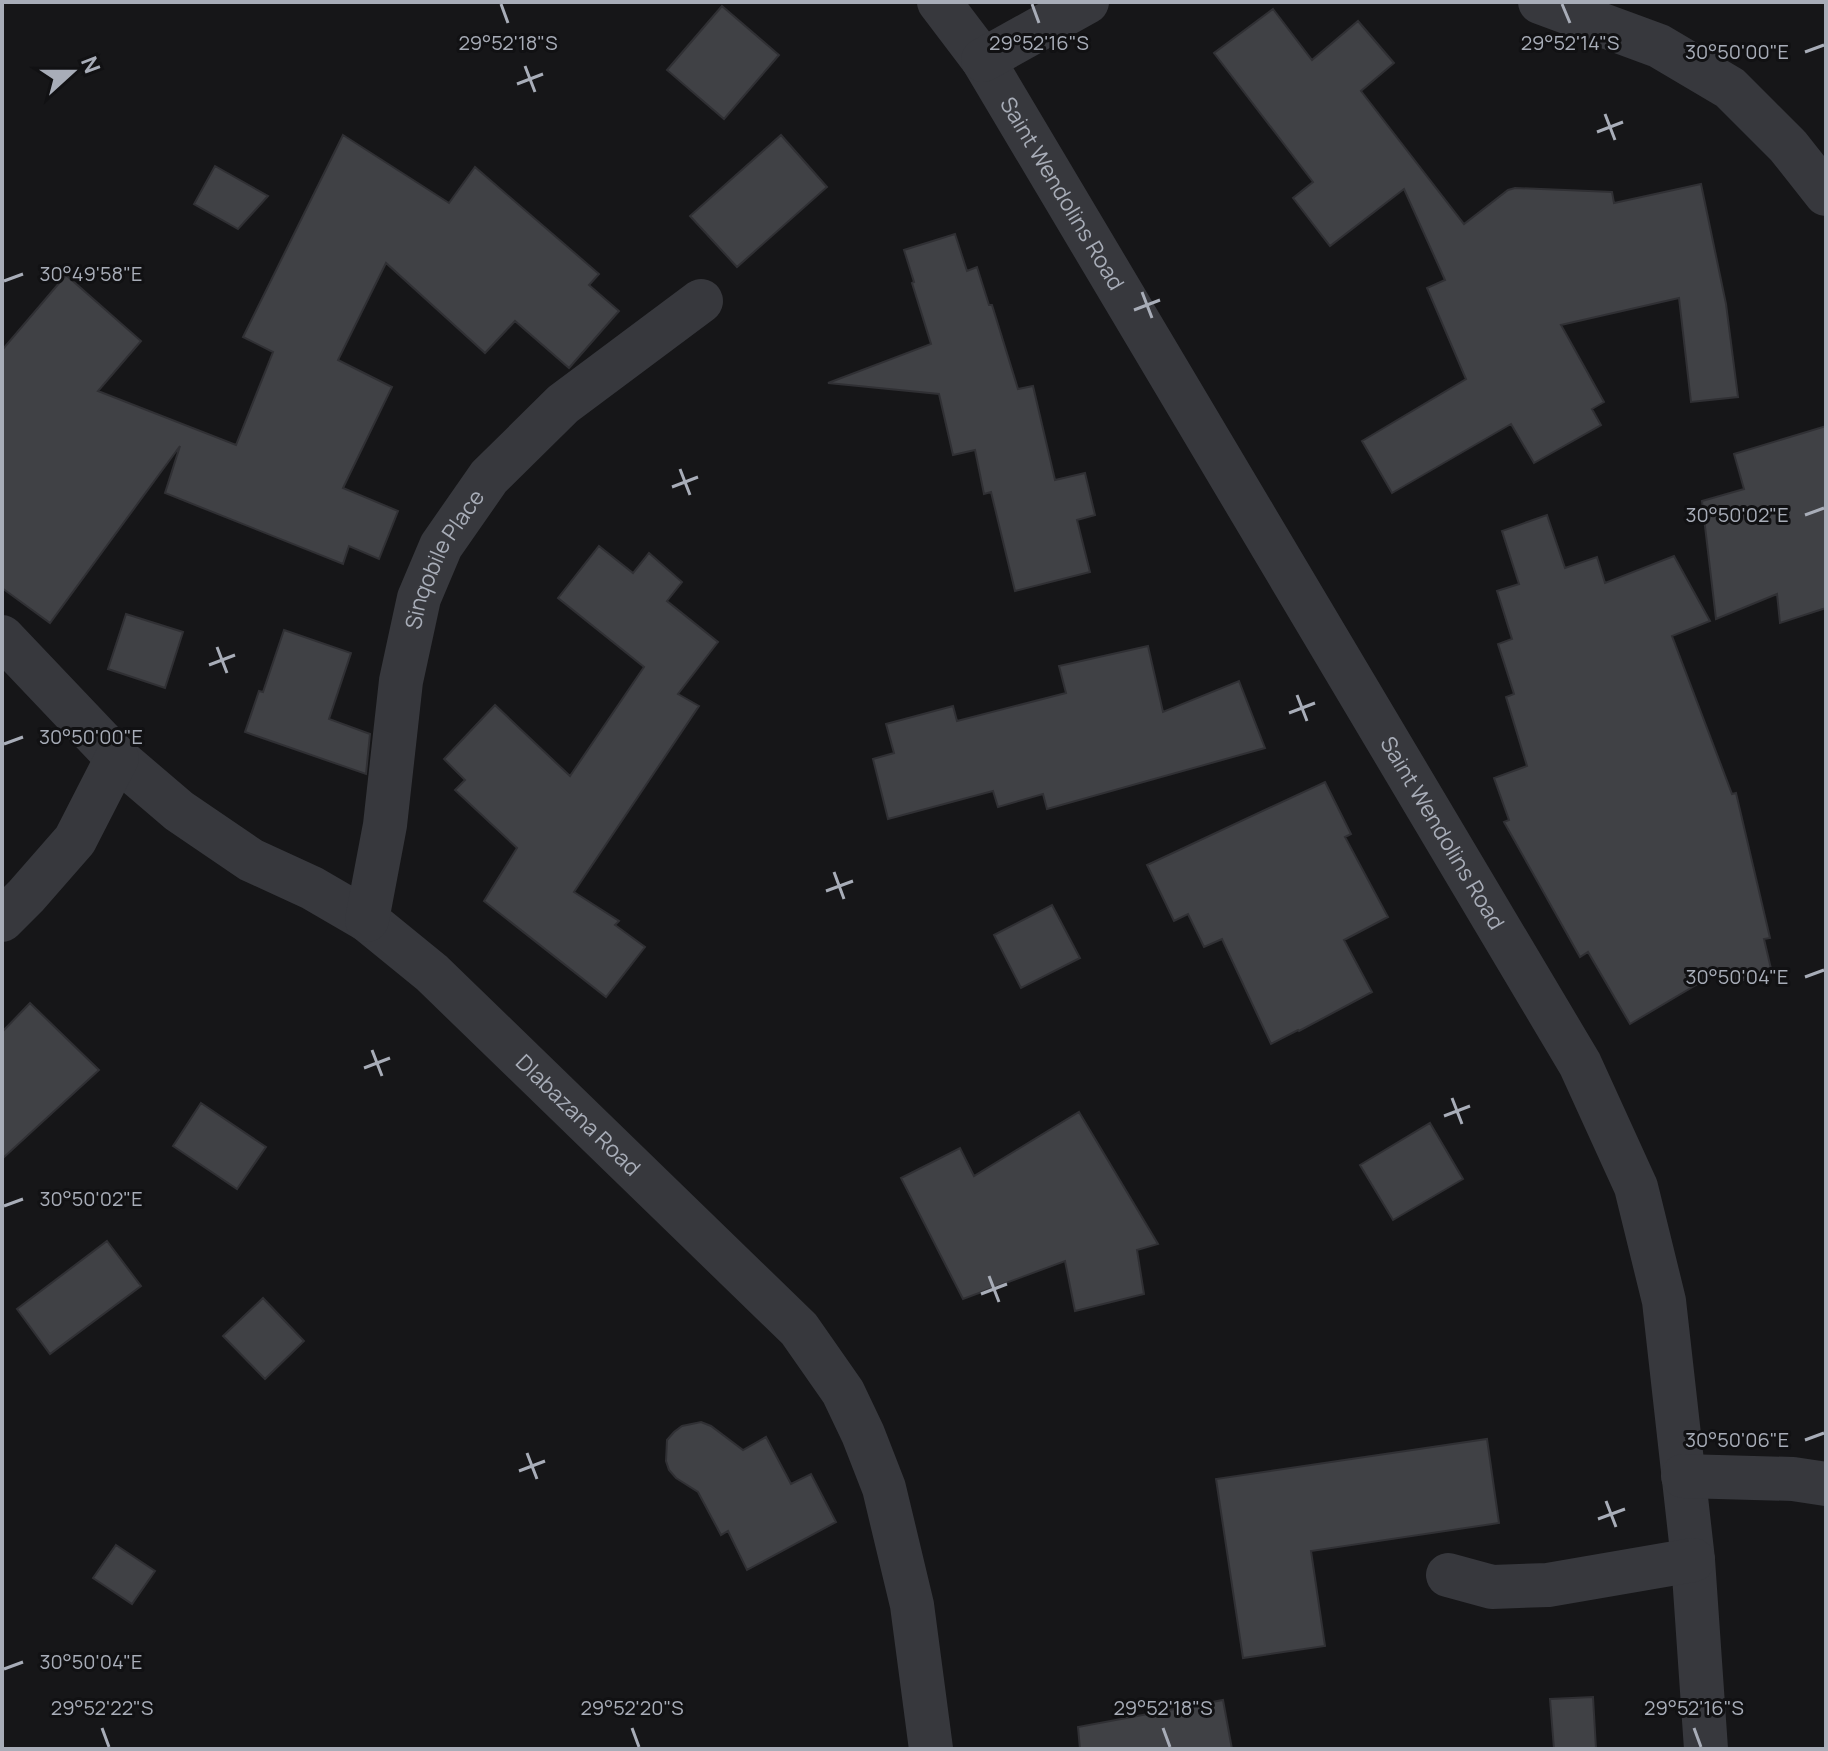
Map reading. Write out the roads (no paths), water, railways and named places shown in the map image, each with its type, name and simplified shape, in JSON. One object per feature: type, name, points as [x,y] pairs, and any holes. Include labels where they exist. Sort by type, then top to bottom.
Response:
[{"type":"street","name":"Saint Wendolins Road","points":[[939,2],[983,60],[1580,1064],[1636,1187],[1664,1301],[1693,1560],[1706,1749]]},
{"type":"street","points":[[983,60],[1087,2]]},
{"type":"street","points":[[1540,2],[1659,46],[1730,88],[1788,146],[1826,194]]},
{"type":"street","name":"Sinqobile Place","points":[[367,920],[385,825],[401,681],[419,598],[441,546],[489,477],[563,404],[701,301]]},
{"type":"street","name":"Dlabazana Road","points":[[2,637],[117,758],[179,811],[251,860],[312,888],[367,920],[432,973],[799,1329],[843,1392],[884,1488],[912,1605],[931,1749]]},
{"type":"street","points":[[2,920],[75,840],[117,758]]},
{"type":"street","points":[[1683,1476],[1793,1479],[1826,1484]]},
{"type":"street","points":[[1448,1575],[1492,1587],[1548,1585],[1693,1560]]}]
